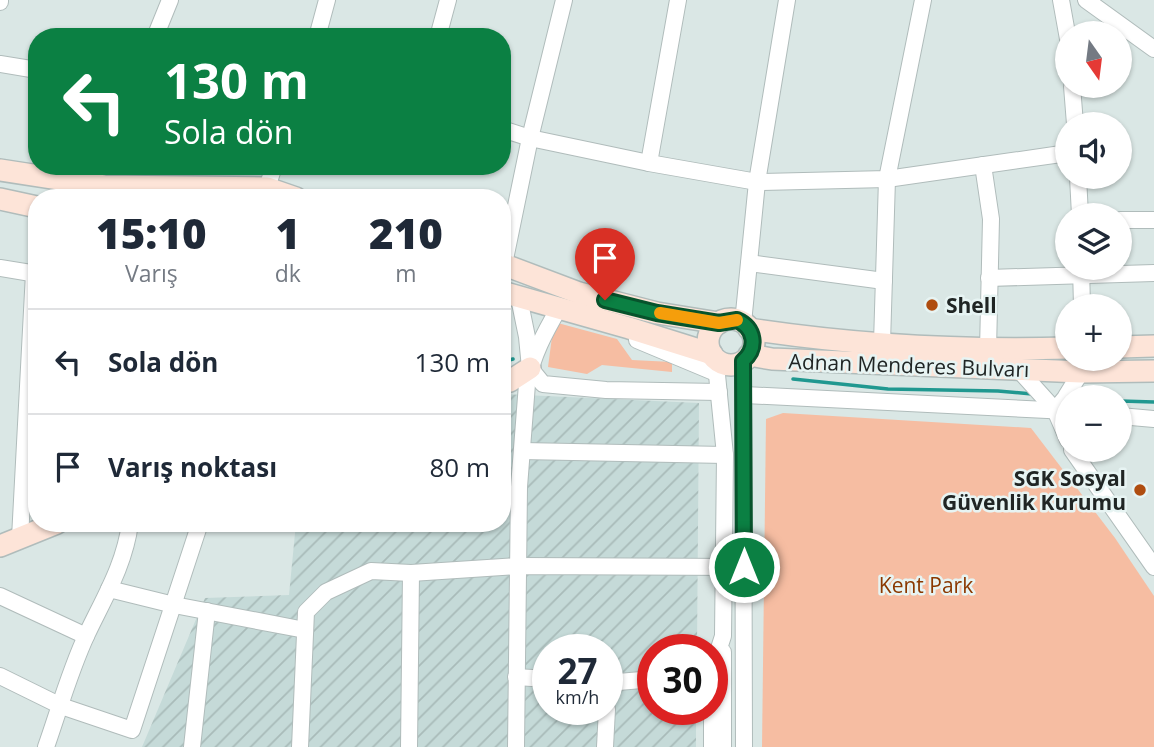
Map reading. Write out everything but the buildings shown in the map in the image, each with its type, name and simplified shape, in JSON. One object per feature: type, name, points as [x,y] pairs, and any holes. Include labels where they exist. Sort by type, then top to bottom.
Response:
[{"type":"main road","points":[[0,170],[28,174]]},
{"type":"main road","points":[[32,175],[104,186],[270,189]]},
{"type":"main road","points":[[0,199],[28,205]]},
{"type":"main road","points":[[511,267],[579,293],[657,313],[719,323],[731,319],[746,326],[753,342],[746,358],[732,365],[714,362],[559,308],[511,295]]},
{"type":"main road","points":[[714,362],[709,348],[710,334],[719,323]]},
{"type":"main road","name":"Adnan Menderes Bulvarı","points":[[746,326],[882,343],[988,350],[1055,348]]},
{"type":"main road","points":[[1132,347],[1154,346]]},
{"type":"main road","name":"Adnan Menderes Bulvarı","points":[[746,358],[1081,372],[1154,371]]},
{"type":"main road","points":[[511,380],[530,368]]},
{"type":"main road","points":[[10,542],[35,532]]},
{"type":"street","points":[[159,28],[170,0]]},
{"type":"street","points":[[319,28],[327,0]]},
{"type":"street","points":[[440,28],[448,0]]},
{"type":"street","points":[[511,227],[564,0]]},
{"type":"street","points":[[649,163],[678,0]]},
{"type":"street","points":[[746,326],[757,182],[787,0]]},
{"type":"street","points":[[882,343],[887,178],[923,0]]},
{"type":"street","points":[[1062,0],[1065,21]]},
{"type":"street","points":[[1086,0],[1154,49]]},
{"type":"street","points":[[0,64],[28,68]]},
{"type":"street","points":[[511,132],[649,163],[757,182],[887,178],[1055,155]]},
{"type":"street","points":[[983,165],[991,219],[988,350]]},
{"type":"street","points":[[267,188],[271,175]]},
{"type":"street","points":[[1132,220],[1154,220]]},
{"type":"street","points":[[749,263],[884,281]]},
{"type":"street","points":[[0,268],[28,272]]},
{"type":"street","points":[[1132,273],[1154,273]]},
{"type":"street","points":[[989,278],[1055,274]]},
{"type":"street","points":[[511,295],[527,337],[530,368],[522,451],[516,747]]},
{"type":"street","points":[[530,368],[542,337],[559,308]]},
{"type":"street","points":[[10,542],[28,348]]},
{"type":"street","points":[[744,747],[746,358]]},
{"type":"street","points":[[714,362],[725,454],[723,634]]},
{"type":"street","points":[[530,368],[543,384],[606,390],[719,392]]},
{"type":"street","points":[[1018,369],[1055,405]]},
{"type":"street","points":[[1073,385],[1081,372]]},
{"type":"street","points":[[745,395],[1055,411]]},
{"type":"street","points":[[1132,417],[1154,419]]},
{"type":"street","points":[[522,451],[725,454]]},
{"type":"street","points":[[1080,462],[1154,567]]},
{"type":"street","points":[[46,747],[86,636],[127,546],[129,532]]},
{"type":"street","points":[[0,676],[61,706],[132,730],[197,532]]},
{"type":"street","points":[[300,747],[306,612],[326,592],[371,571],[411,573],[518,566],[744,567]]},
{"type":"street","points":[[409,747],[411,573]]},
{"type":"street","points":[[109,589],[174,605],[305,630]]},
{"type":"street","points":[[0,597],[86,636]]},
{"type":"street","points":[[192,747],[207,611]]},
{"type":"street","points":[[516,677],[532,678]]},
{"type":"street","points":[[605,747],[606,725]]},
{"type":"street","points":[[712,725],[712,747]]},
{"type":"street","points":[[723,725],[723,747]]},
{"type":"shaded area","points":[[511,394],[699,403],[697,634],[637,634],[637,725],[696,725],[696,747],[142,747],[205,598],[289,595],[295,532],[511,532]]},
{"type":"green space","points":[[554,322],[617,339],[632,360],[672,362],[672,372],[602,365],[587,374],[548,367]]},
{"type":"green space","name":"Kent Park","points":[[783,413],[1031,428],[1115,538],[1154,596],[1154,747],[762,747],[766,419]]},
{"type":"waterway","points":[[793,379],[888,389],[1032,394]]},
{"type":"waterway","points":[[1132,401],[1154,402]]},
{"type":"slow traffic","points":[[660,313],[719,323],[737,320]]},
{"type":"place","name":"Shell","points":[[932,305]]},
{"type":"place","name":"SGK Sosyal Güvenlik Kurumu","points":[[1140,490]]},
{"type":"route","points":[[605,300],[657,313],[719,323],[737,320],[749,329],[752,349],[743,361],[744,567]]}]
